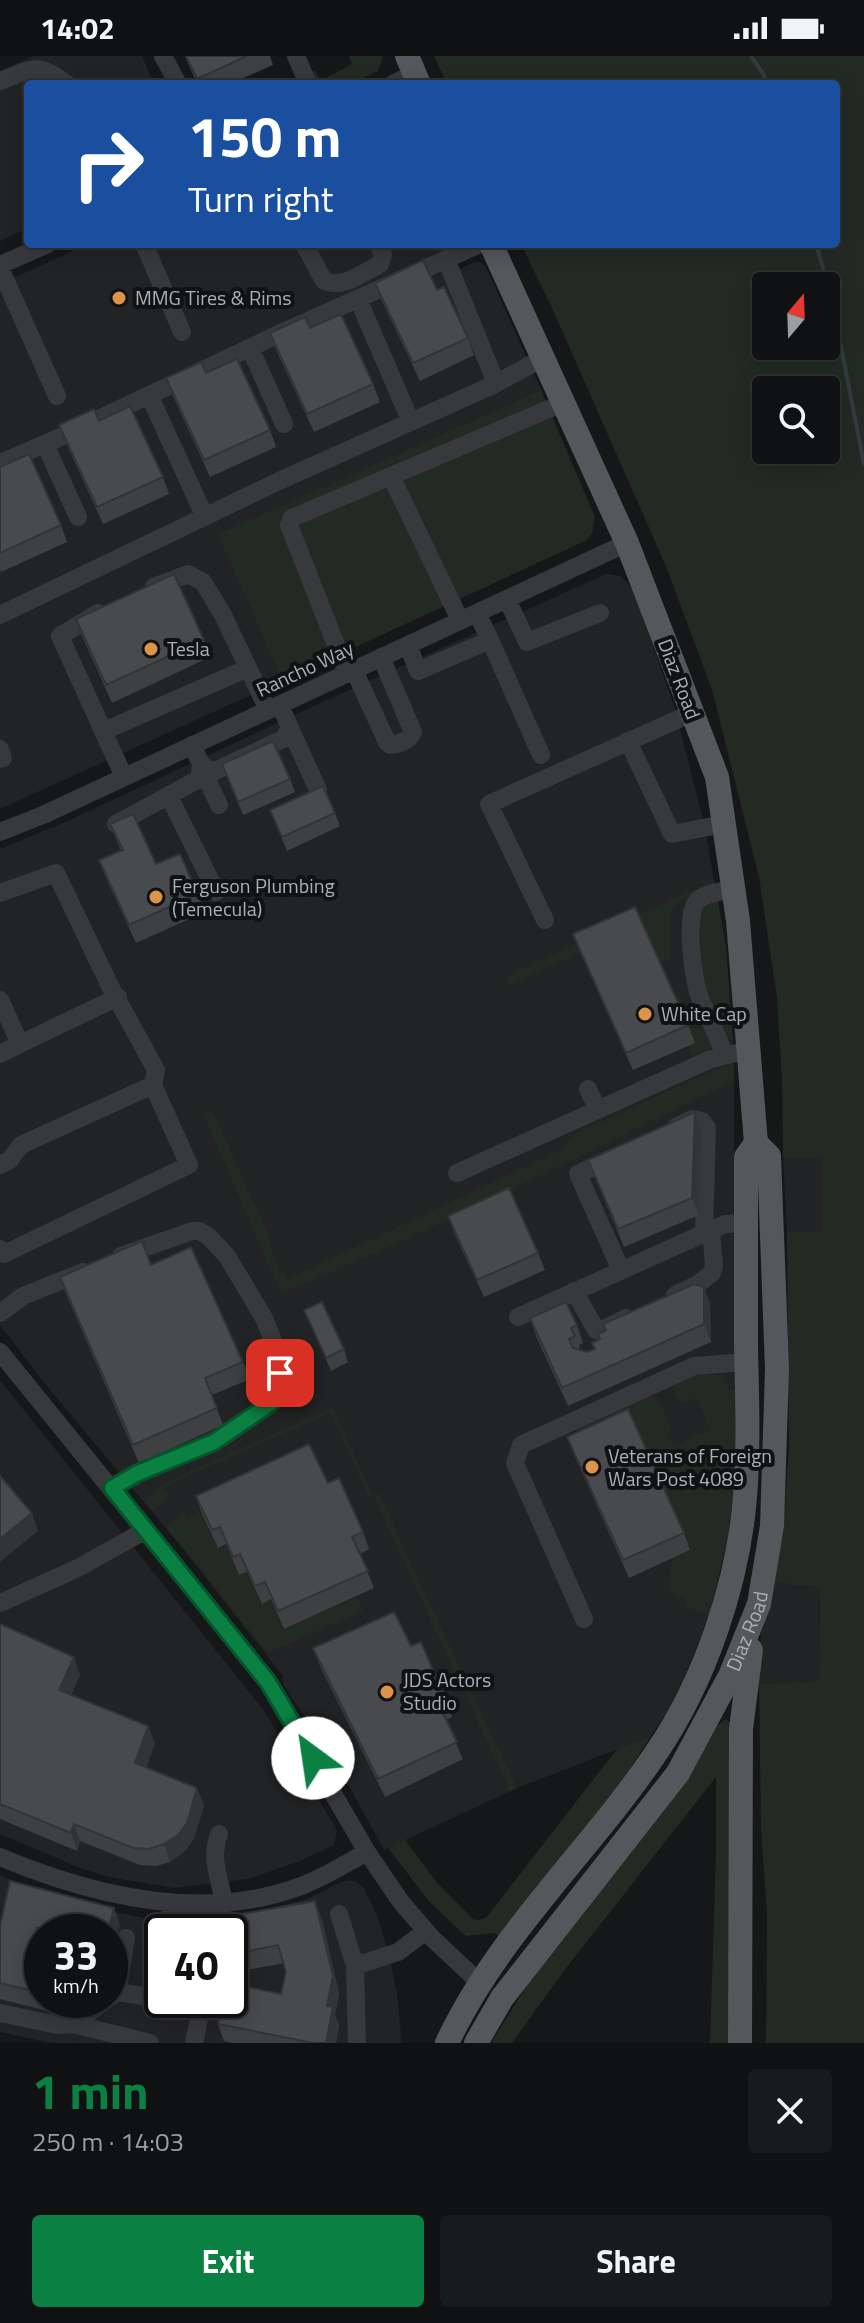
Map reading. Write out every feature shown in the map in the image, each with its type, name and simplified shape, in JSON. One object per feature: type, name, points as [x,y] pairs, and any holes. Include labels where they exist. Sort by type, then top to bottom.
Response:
[{"type":"main road","name":"Diaz Road","points":[[476,2043],[502,1998],[678,1773],[730,1676],[759,1604],[772,1526],[777,1369],[769,1156],[756,1143],[738,921],[717,777],[627,543],[493,248]]},
{"type":"main road","name":"Diaz Road","points":[[447,2043],[480,1983],[657,1752],[695,1683],[723,1606],[745,1498],[746,1157],[756,1143]]},
{"type":"main road","points":[[740,2043],[741,1729],[759,1604]]},
{"type":"street","points":[[163,56],[176,80]]},
{"type":"street","points":[[296,56],[306,80]]},
{"type":"street","points":[[0,81],[36,68],[51,71],[62,80]]},
{"type":"street","points":[[39,248],[0,266],[57,396]]},
{"type":"street","points":[[146,248],[182,332]]},
{"type":"street","points":[[306,248],[324,281],[332,284],[345,283],[380,264],[383,255],[380,248]]},
{"type":"street","points":[[0,463],[471,248]]},
{"type":"street","points":[[446,259],[496,383]]},
{"type":"street","points":[[358,299],[411,422]]},
{"type":"street","points":[[250,348],[284,424]]},
{"type":"street","points":[[0,615],[496,383],[543,358]]},
{"type":"street","points":[[149,395],[205,517]]},
{"type":"street","points":[[381,657],[413,732],[403,742],[390,745],[368,698],[350,672],[289,523],[292,518],[563,403]]},
{"type":"street","points":[[45,444],[78,517]]},
{"type":"street","points":[[391,476],[468,616],[490,640],[541,755]]},
{"type":"street","name":"Rancho Way","points":[[0,832],[43,815],[627,543]]},
{"type":"street","points":[[124,777],[60,636],[89,617],[188,574],[203,582],[223,615],[248,668],[290,728],[318,790]]},
{"type":"street","points":[[507,599],[527,642],[600,613]]},
{"type":"street","points":[[408,645],[418,671],[490,640]]},
{"type":"street","points":[[104,731],[248,668]]},
{"type":"street","points":[[545,920],[489,804],[692,713]]},
{"type":"street","points":[[201,766],[215,771],[283,739],[290,728]]},
{"type":"street","points":[[628,741],[672,834],[724,824]]},
{"type":"street","points":[[192,745],[219,805]]},
{"type":"street","points":[[0,749],[3,758],[0,759]]},
{"type":"street","points":[[116,824],[199,779],[201,766]]},
{"type":"street","points":[[169,796],[216,892]]},
{"type":"street","points":[[0,893],[56,873],[156,1070],[153,1085],[189,1165],[4,1254],[0,1249]]},
{"type":"street","points":[[724,1055],[694,975],[691,917],[699,899],[733,889]]},
{"type":"street","points":[[0,1054],[118,997]]},
{"type":"street","points":[[0,1000],[20,1044]]},
{"type":"street","points":[[457,1173],[724,1055],[748,1050]]},
{"type":"street","points":[[0,1165],[10,1160],[21,1145],[153,1085]]},
{"type":"street","points":[[588,1089],[598,1110]]},
{"type":"street","points":[[574,1291],[596,1330],[602,1330],[698,1284],[712,1273],[714,1266],[707,1232],[707,1128],[702,1121],[693,1119],[665,1133]]},
{"type":"street","points":[[621,1270],[578,1174],[636,1147]]},
{"type":"street","points":[[518,1317],[725,1224],[746,1223]]},
{"type":"street","points":[[0,1313],[23,1296],[192,1231],[200,1231],[209,1237],[227,1256],[264,1318],[279,1356],[280,1392],[271,1403],[214,1442],[138,1473],[112,1488]]},
{"type":"street","points":[[0,1352],[268,1682],[367,1852],[401,1902],[480,1983]]},
{"type":"street","points":[[584,1619],[515,1463],[521,1445],[694,1366],[746,1362]]},
{"type":"street","points":[[0,1603],[85,1564],[146,1530]]},
{"type":"street","points":[[219,1834],[213,1850],[224,1903],[222,1914]]},
{"type":"street","points":[[2,1863],[111,1893],[183,1905],[244,1901],[301,1886],[367,1852]]},
{"type":"street","points":[[170,1914],[172,1903]]},
{"type":"street","points":[[339,1914],[355,1966],[357,2043]]},
{"type":"street","points":[[355,1966],[398,1952],[426,1931]]},
{"type":"street","points":[[0,2013],[58,2025],[73,2024],[150,2043]]},
{"type":"street","points":[[73,2024],[81,2018]]},
{"type":"street","points":[[194,2043],[199,2018]]},
{"type":"shaded area","points":[[33,56],[142,56],[152,80],[24,80],[24,230],[0,241],[0,71]]},
{"type":"shaded area","points":[[349,56],[383,56],[378,71],[359,80],[322,80],[352,64]]},
{"type":"shaded area","points":[[434,56],[864,56],[864,2043],[766,2043],[767,1915],[761,1827],[759,1684],[819,1681],[820,1587],[796,1586],[772,1580],[783,1535],[789,1448],[787,1232],[822,1232],[822,1157],[783,1157],[777,998],[759,877],[713,693],[668,571],[523,248],[840,248],[840,80],[445,80]]},
{"type":"shaded area","points":[[315,70],[320,80],[314,80],[311,73]]},
{"type":"shaded area","points":[[79,248],[453,248],[447,251],[457,271],[472,263],[485,265],[541,390],[219,534],[282,681],[0,809],[0,284]]},
{"type":"shaded area","points":[[541,390],[595,517],[592,534],[585,541],[282,681],[218,534]]},
{"type":"shaded area","points":[[606,574],[620,576],[636,597],[675,709],[704,824],[726,947],[734,1064],[735,1487],[715,1597],[685,1676],[651,1736],[517,1788],[384,1850],[344,1777],[283,1684],[283,1676],[0,1325],[0,849],[70,820]]},
{"type":"shaded area","points":[[714,880],[715,884],[687,897],[674,908],[670,924],[669,959],[659,963],[641,925],[509,985],[506,976]]},
{"type":"shaded area","points":[[718,900],[726,947],[733,1040],[728,1039],[704,981],[699,918],[703,907]]},
{"type":"shaded area","points":[[680,995],[695,1029],[703,1026],[712,1046],[693,1057],[688,1046],[694,1042],[674,997]]},
{"type":"shaded area","points":[[734,1064],[734,1081],[452,1218],[281,1293],[203,1114],[212,1110],[272,1242],[269,1244],[281,1273],[284,1272],[288,1279],[561,1150],[579,1132],[720,1067]]},
{"type":"shaded area","points":[[822,1156],[822,1232],[787,1232],[783,1157]]},
{"type":"shaded area","points":[[688,1375],[723,1375],[730,1389],[735,1390],[735,1487],[726,1546],[709,1615],[685,1607],[686,1600],[669,1591],[672,1559],[690,1550],[585,1449],[576,1429],[649,1396],[663,1409],[671,1428],[666,1434],[674,1446],[711,1429],[696,1398],[680,1403],[674,1392],[675,1383]]},
{"type":"shaded area","points":[[0,1380],[262,1708],[337,1830],[334,1845],[248,1879],[174,1888],[108,1877],[0,1834]]},
{"type":"shaded area","points":[[333,1407],[373,1496],[380,1493],[517,1788],[510,1791],[374,1497],[368,1496],[331,1413],[177,1481],[164,1489],[170,1497],[153,1510],[144,1502],[175,1478]]},
{"type":"shaded area","points":[[199,1510],[217,1548],[226,1546],[239,1576],[247,1573],[261,1604],[271,1600],[284,1629],[357,1597],[363,1611],[268,1653],[168,1530],[167,1525],[182,1513],[187,1519]]},
{"type":"shaded area","points":[[772,1580],[796,1586],[820,1587],[819,1681],[759,1684],[761,1632]]},
{"type":"shaded area","points":[[726,1719],[732,1724],[733,2043],[710,2043],[716,1777],[563,1972],[512,2043],[491,2043],[529,1982],[716,1727]]},
{"type":"shaded area","points":[[651,1736],[626,1775],[500,1937],[495,1933],[466,1936],[462,1933],[428,1900],[388,1848],[405,1840],[438,1884],[473,1919],[486,1918],[617,1749]]},
{"type":"shaded area","points":[[0,1875],[93,1908],[124,1914],[24,1914],[24,2018],[128,2018],[128,1915],[144,1918],[144,2018],[248,2018],[248,1916],[309,1898],[339,1883],[349,1880],[357,1882],[364,1888],[377,1915],[389,1954],[402,2043],[52,2043],[0,2032]]},
{"type":"building","points":[[186,56],[247,56],[197,79]]},
{"type":"building","points":[[423,260],[437,290],[444,287],[468,338],[413,363],[375,283]]},
{"type":"building","points":[[341,314],[373,384],[307,414],[270,333],[305,317],[310,328]]},
{"type":"building","points":[[237,359],[270,430],[204,460],[166,378],[201,362],[206,373]]},
{"type":"building","points":[[130,406],[163,477],[97,507],[59,425],[94,409],[99,421]]},
{"type":"building","points":[[29,454],[61,525],[0,553],[0,467]]},
{"type":"building","points":[[174,574],[204,640],[106,685],[76,619]]},
{"type":"building","points":[[273,741],[290,779],[238,802],[222,764]]},
{"type":"building","points":[[323,786],[335,813],[282,837],[270,810]]},
{"type":"building","name":"Ferguson Plumbing (Temecula)","points":[[133,814],[156,864],[180,854],[198,894],[129,925],[99,860],[123,850],[110,824]]},
{"type":"building","name":"White Cap","points":[[635,907],[688,1025],[626,1053],[573,934]]},
{"type":"building","points":[[695,1112],[692,1198],[618,1229],[588,1160]]},
{"type":"building","points":[[509,1188],[538,1253],[477,1280],[448,1216]]},
{"type":"building","points":[[142,1241],[151,1265],[191,1247],[243,1362],[205,1378],[217,1408],[133,1445],[60,1277]]},
{"type":"building","points":[[694,1284],[704,1287],[704,1324],[562,1388],[530,1318],[566,1302],[577,1325],[571,1328],[575,1336],[569,1339],[573,1348],[587,1352],[595,1349],[592,1343],[600,1339],[598,1334],[606,1330],[603,1324]]},
{"type":"building","points":[[322,1302],[344,1349],[326,1358],[304,1310]]},
{"type":"building","points":[[628,1409],[684,1533],[623,1560],[567,1437]]},
{"type":"building","points":[[309,1444],[328,1483],[339,1478],[363,1532],[352,1537],[368,1571],[278,1611],[265,1582],[255,1586],[240,1554],[233,1557],[220,1527],[212,1530],[196,1496]]},
{"type":"building","points":[[0,1476],[32,1513],[0,1539]]},
{"type":"building","name":"JDS Actors Studio","points":[[394,1612],[411,1646],[421,1642],[446,1700],[438,1703],[457,1742],[378,1779],[313,1648]]},
{"type":"building","points":[[0,1624],[74,1657],[59,1690],[148,1726],[135,1763],[197,1788],[187,1823],[178,1835],[149,1849],[133,1848],[74,1824],[71,1833],[0,1804]]},
{"type":"building","points":[[10,1881],[114,1908],[112,1914],[24,1914],[24,1989],[0,1983],[0,1926]]},
{"type":"building","points":[[315,1901],[333,1976],[327,2006],[333,2007],[326,2043],[218,2024],[219,2018],[248,2018],[248,1987],[281,1994],[286,1972],[278,1945],[248,1951],[248,1914],[242,1914]]},
{"type":"waterway","points":[[751,56],[765,80]]},
{"type":"waterway","points":[[817,248],[831,295],[864,464]]},
{"type":"place","name":"MMG Tires & Rims","points":[[119,298]]},
{"type":"place","name":"Tesla","points":[[151,649]]},
{"type":"place","name":"Ferguson Plumbing (Temecula)","points":[[156,897]]},
{"type":"place","name":"White Cap","points":[[645,1014]]},
{"type":"place","name":"Veterans of Foreign Wars Post 4089","points":[[592,1467]]},
{"type":"place","name":"JDS Actors Studio","points":[[387,1692]]},
{"type":"route","points":[[280,1373],[280,1392],[271,1403],[214,1442],[138,1473],[112,1488],[268,1682],[313,1758]]}]
